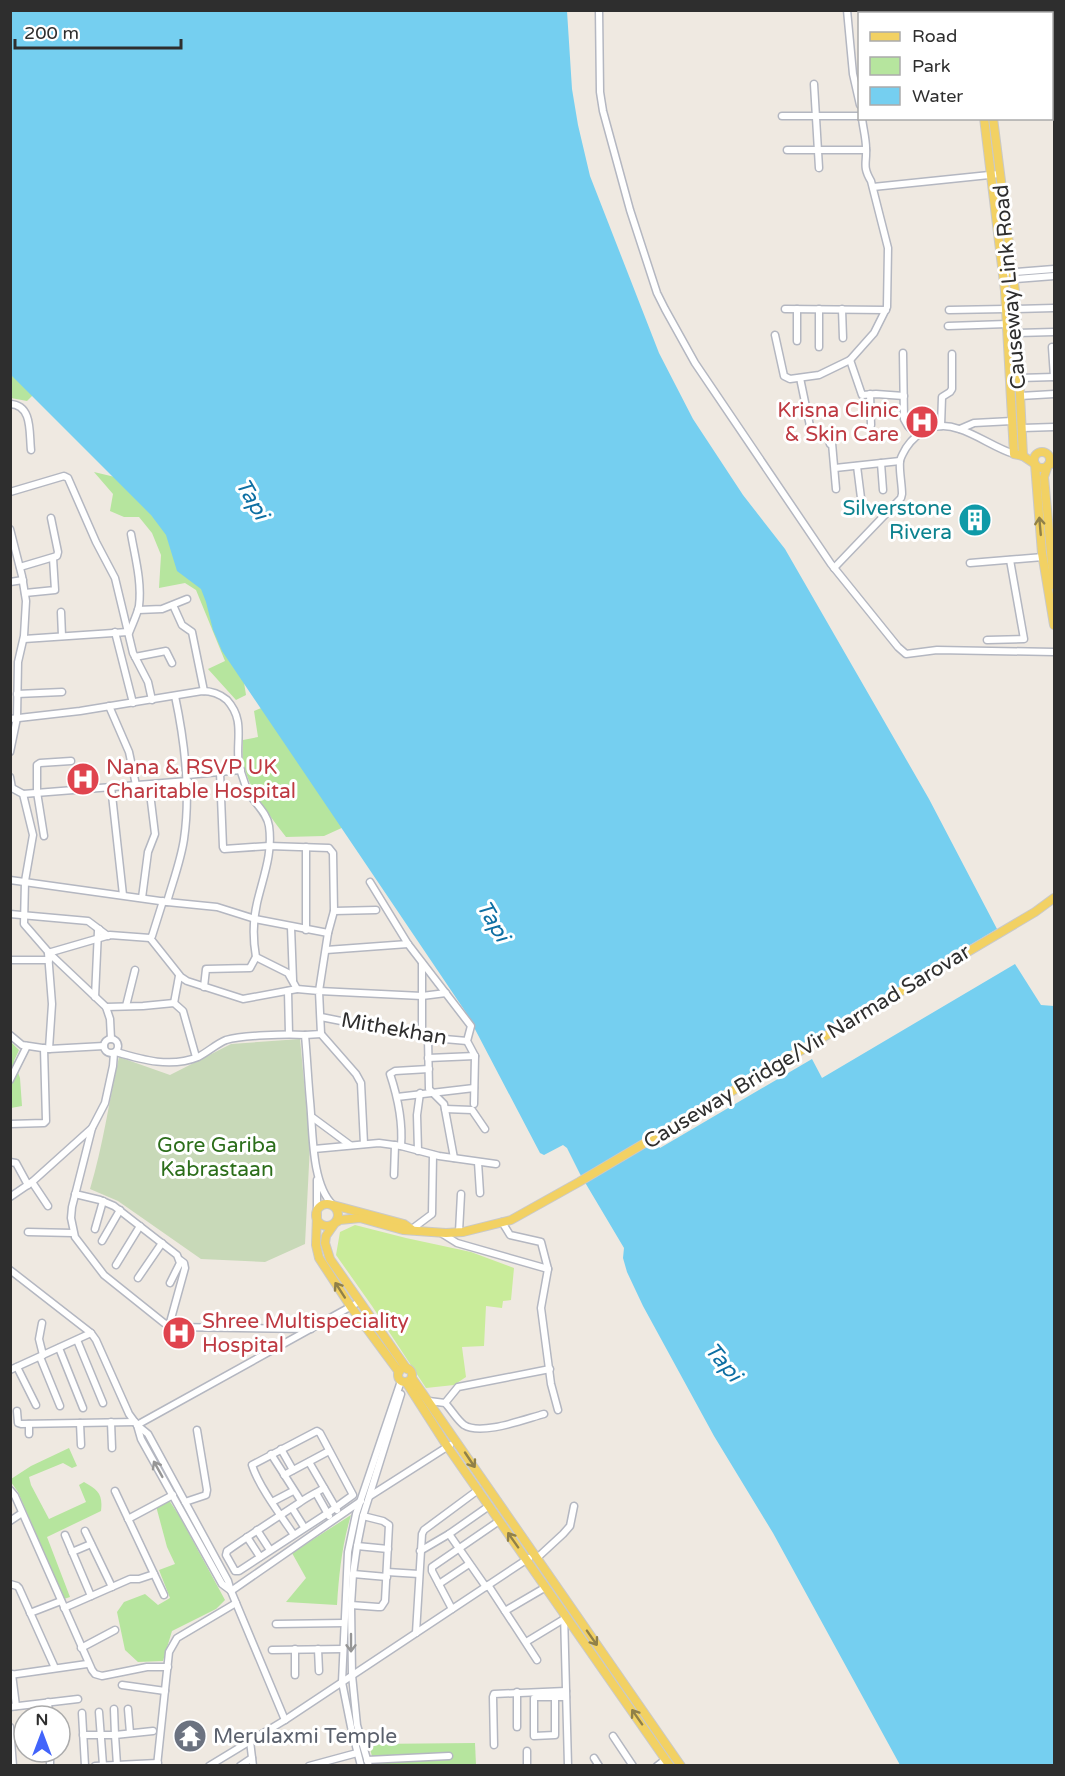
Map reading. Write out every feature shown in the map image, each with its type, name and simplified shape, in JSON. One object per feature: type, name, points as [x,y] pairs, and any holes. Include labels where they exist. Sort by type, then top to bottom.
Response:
[{"type":"main road","points":[[984,120],[1006,309],[1014,454],[1023,456],[1042,468],[1051,464]]},
{"type":"main road","name":"Causeway Link Road","points":[[993,120],[1016,309],[1023,456]]},
{"type":"main road","points":[[1023,456],[1054,451]]},
{"type":"main road","points":[[1040,453],[1048,456],[1051,464]]},
{"type":"main road","points":[[1040,453],[1034,459],[1043,557],[1054,625]]},
{"type":"main road","points":[[1051,464],[1044,477],[1054,585]]},
{"type":"main road","points":[[1035,912],[1054,898]]},
{"type":"main road","points":[[1035,912],[1054,906]]},
{"type":"main road","name":"Causeway Bridge/Vir Narmad Sarovar","points":[[412,1229],[440,1233],[459,1232],[511,1220],[1035,912]]},
{"type":"main road","points":[[405,1381],[411,1371],[403,1370],[351,1307],[319,1258],[316,1245],[316,1215],[318,1209],[324,1204],[333,1205],[404,1224],[412,1229]]},
{"type":"main road","points":[[333,1205],[338,1214],[325,1243],[327,1252],[403,1370]]},
{"type":"main road","points":[[316,1215],[321,1224],[328,1226],[346,1218],[360,1218],[403,1230],[412,1229]]},
{"type":"main road","points":[[403,1370],[398,1376],[429,1401],[535,1556],[566,1612],[668,1762]]},
{"type":"main road","points":[[405,1381],[526,1560],[681,1766]]},
{"type":"street","points":[[599,10],[600,92],[603,111],[630,210],[657,293],[695,363],[834,568],[906,654],[937,650],[1054,652]]},
{"type":"street","points":[[847,10],[853,74],[858,96]]},
{"type":"street","points":[[814,84],[819,168]]},
{"type":"street","points":[[782,116],[858,117]]},
{"type":"street","points":[[775,335],[786,374],[790,379],[819,375],[850,360],[874,333],[886,310],[888,248],[873,187],[865,172],[866,150],[861,120]]},
{"type":"street","points":[[787,150],[866,150]]},
{"type":"street","points":[[873,187],[999,174]]},
{"type":"street","points":[[1013,276],[1054,269]]},
{"type":"street","points":[[1003,276],[1054,276]]},
{"type":"street","points":[[1016,309],[1054,308]]},
{"type":"street","points":[[785,309],[886,310]]},
{"type":"street","points":[[797,309],[797,341]]},
{"type":"street","points":[[819,309],[819,347]]},
{"type":"street","points":[[842,309],[843,338]]},
{"type":"street","points":[[950,310],[1006,309]]},
{"type":"street","points":[[948,326],[1007,324]]},
{"type":"street","points":[[1017,333],[1054,332]]},
{"type":"street","points":[[1019,378],[1054,376],[1052,347]]},
{"type":"street","points":[[903,353],[904,419],[917,435]]},
{"type":"street","points":[[941,426],[942,397],[952,389],[952,354]]},
{"type":"street","points":[[850,360],[862,396],[870,394],[904,396]]},
{"type":"street","points":[[800,378],[810,426],[815,432],[823,432],[831,443],[836,489]]},
{"type":"street","points":[[870,394],[872,424]]},
{"type":"street","points":[[1020,396],[1054,394]]},
{"type":"street","points":[[10,404],[21,406],[27,413],[31,450]]},
{"type":"street","points":[[960,429],[974,423],[1012,421]]},
{"type":"street","points":[[834,568],[901,498],[900,461],[917,435],[925,430],[945,425],[960,429],[1001,450],[1014,454]]},
{"type":"street","points":[[1022,428],[1054,427]]},
{"type":"street","points":[[835,468],[900,461]]},
{"type":"street","points":[[881,463],[883,490]]},
{"type":"street","points":[[857,466],[861,498]]},
{"type":"street","points":[[10,492],[64,476],[68,478],[115,578],[135,657],[148,682],[152,700]]},
{"type":"street","points":[[20,567],[57,556],[51,518]]},
{"type":"street","points":[[10,529],[13,552],[20,567],[26,601],[24,639],[18,662],[17,694],[10,752]]},
{"type":"street","points":[[128,633],[138,610],[139,587],[131,534]]},
{"type":"street","points":[[970,563],[1043,557]]},
{"type":"street","points":[[25,593],[55,590],[53,558]]},
{"type":"street","points":[[987,640],[1024,639],[1010,560]]},
{"type":"street","points":[[10,582],[23,580]]},
{"type":"street","points":[[138,610],[160,609],[187,599]]},
{"type":"street","points":[[173,605],[182,625],[192,632],[204,691]]},
{"type":"street","points":[[61,612],[62,636]]},
{"type":"street","points":[[115,632],[133,703]]},
{"type":"street","points":[[24,639],[128,633]]},
{"type":"street","points":[[135,657],[166,651],[172,663]]},
{"type":"street","points":[[14,719],[204,691],[224,697],[237,716],[241,770],[250,796],[269,824],[269,846],[265,877],[256,903],[254,945],[256,957],[250,968],[206,969],[204,987]]},
{"type":"street","points":[[17,694],[62,692]]},
{"type":"street","points":[[150,938],[165,902],[184,840],[188,778],[175,696]]},
{"type":"street","points":[[109,706],[129,752],[136,785]]},
{"type":"street","points":[[44,836],[37,792],[38,764],[71,761]]},
{"type":"street","points":[[10,777],[11,788],[23,794],[149,785],[241,770]]},
{"type":"street","points":[[220,772],[223,848],[269,846],[329,848],[333,853],[334,911],[328,933],[319,991],[321,1034],[356,1074],[361,1083],[364,1144]]},
{"type":"street","points":[[142,898],[148,852],[155,834],[149,785]]},
{"type":"street","points":[[111,786],[123,895]]},
{"type":"street","points":[[23,794],[33,836],[25,881],[24,924],[48,956],[106,1006],[110,1019],[111,1039]]},
{"type":"street","points":[[306,847],[306,930]]},
{"type":"street","points":[[10,880],[217,907],[255,919],[328,933]]},
{"type":"street","points":[[370,882],[408,944],[471,1026],[467,1041],[475,1056],[474,1104]]},
{"type":"street","points":[[334,911],[376,910]]},
{"type":"street","points":[[10,914],[88,921],[108,936]]},
{"type":"street","points":[[291,927],[293,981]]},
{"type":"street","points":[[95,997],[99,929]]},
{"type":"street","points":[[10,960],[48,956],[115,935],[150,938],[179,976],[187,981],[243,999],[297,989],[422,996],[446,993]]},
{"type":"street","points":[[326,951],[408,944]]},
{"type":"street","points":[[10,1124],[44,1123],[46,1121],[46,1049],[52,1009],[48,956]]},
{"type":"street","points":[[256,957],[288,973],[297,989]]},
{"type":"street","points":[[422,962],[422,996],[429,1089],[441,1100],[445,1109],[454,1158]]},
{"type":"street","points":[[126,1006],[135,970]]},
{"type":"street","points":[[174,1003],[179,976]]},
{"type":"street","points":[[288,991],[289,1034]]},
{"type":"street","points":[[106,1006],[174,1003],[183,1011],[196,1058]]},
{"type":"street","name":"Mithekhan","points":[[321,1017],[425,1037],[467,1041]]},
{"type":"street","points":[[111,1039],[107,1040],[104,1046],[107,1053],[115,1052],[160,1062],[175,1062],[196,1058],[230,1040],[289,1034],[321,1034]]},
{"type":"street","points":[[10,1035],[22,1045],[46,1049],[104,1046]]},
{"type":"street","points":[[305,1035],[314,1149],[318,1173],[326,1197],[333,1205]]},
{"type":"street","points":[[111,1039],[118,1045],[105,1103],[92,1128],[75,1194],[71,1212],[73,1233],[108,1278],[169,1326],[311,1329]]},
{"type":"street","points":[[10,1080],[27,1046]]},
{"type":"street","points":[[428,1058],[475,1056]]},
{"type":"street","name":"Mithekhan","points":[[397,1097],[390,1074],[395,1071],[429,1069]]},
{"type":"street","points":[[394,1175],[403,1129],[397,1097],[474,1088]]},
{"type":"street","points":[[418,1151],[417,1115],[420,1093]]},
{"type":"street","points":[[445,1109],[472,1110],[485,1129]]},
{"type":"street","points":[[312,1118],[351,1145]]},
{"type":"street","points":[[10,1197],[30,1184],[92,1128]]},
{"type":"street","points":[[314,1149],[379,1143],[433,1155],[496,1164]]},
{"type":"street","points":[[412,1229],[432,1214],[433,1155]]},
{"type":"street","points":[[478,1161],[480,1193]]},
{"type":"street","points":[[10,1162],[16,1163],[48,1206]]},
{"type":"street","points":[[316,1215],[318,1173]]},
{"type":"street","points":[[75,1194],[103,1201],[120,1210],[184,1263],[169,1326]]},
{"type":"street","points":[[459,1232],[461,1194]]},
{"type":"street","points":[[95,1229],[103,1201]]},
{"type":"street","points":[[102,1241],[120,1210]]},
{"type":"street","points":[[502,1222],[510,1235],[541,1242],[548,1269],[541,1308],[551,1384],[558,1410]]},
{"type":"street","points":[[116,1265],[140,1226]]},
{"type":"street","points":[[28,1232],[73,1233]]},
{"type":"street","points":[[440,1233],[457,1244],[548,1269]]},
{"type":"street","points":[[138,1278],[162,1243]]},
{"type":"street","points":[[170,1283],[180,1260]]},
{"type":"street","points":[[10,1270],[91,1333],[96,1340],[129,1414],[136,1424],[148,1434],[228,1581],[285,1720]]},
{"type":"street","points":[[17,1411],[18,1424],[111,1422],[136,1424],[359,1302]]},
{"type":"street","points":[[42,1323],[39,1339],[41,1356],[60,1406]]},
{"type":"street","points":[[36,1405],[14,1369],[91,1333]]},
{"type":"street","points":[[77,1340],[103,1403]]},
{"type":"street","points":[[59,1348],[83,1408]]},
{"type":"street","points":[[445,1403],[458,1387],[550,1370]]},
{"type":"street","points":[[405,1381],[363,1516],[353,1574],[352,1675],[357,1725],[368,1763],[449,1756]]},
{"type":"street","points":[[361,1766],[342,1682],[348,1552],[356,1514],[405,1381]]},
{"type":"street","points":[[429,1401],[445,1403],[463,1424],[470,1427],[497,1428],[544,1414]]},
{"type":"street","points":[[111,1422],[112,1448]]},
{"type":"street","points":[[80,1423],[81,1445]]},
{"type":"street","points":[[29,1424],[29,1434]]},
{"type":"street","points":[[136,1424],[141,1439],[222,1584],[231,1591]]},
{"type":"street","points":[[185,1502],[206,1495],[207,1490],[197,1430]]},
{"type":"street","points":[[294,1534],[280,1515],[272,1502],[253,1464],[317,1431],[353,1494],[336,1508],[239,1571],[234,1569],[226,1553],[257,1530],[280,1515],[292,1508],[301,1501],[324,1488]]},
{"type":"street","points":[[231,1591],[361,1501],[456,1441]]},
{"type":"street","points":[[281,1449],[293,1470]]},
{"type":"street","points":[[284,1475],[329,1451]]},
{"type":"street","points":[[271,1454],[301,1501]]},
{"type":"street","points":[[309,1462],[341,1516]]},
{"type":"street","points":[[416,1633],[420,1539],[424,1530],[478,1490]]},
{"type":"street","points":[[115,1491],[164,1595]]},
{"type":"street","points":[[272,1502],[293,1491]]},
{"type":"street","points":[[11,1492],[87,1664],[95,1674],[102,1676],[147,1667],[168,1667]]},
{"type":"street","points":[[316,1493],[333,1521]]},
{"type":"street","points":[[128,1519],[172,1495]]},
{"type":"street","points":[[420,1551],[489,1506]]},
{"type":"street","points":[[209,1766],[285,1720],[535,1556],[570,1526],[574,1506]]},
{"type":"street","points":[[292,1508],[304,1527]]},
{"type":"street","points":[[10,1521],[22,1513]]},
{"type":"street","points":[[351,1605],[381,1606],[385,1601],[389,1525],[383,1521],[363,1516]]},
{"type":"street","points":[[452,1609],[432,1567],[499,1521]]},
{"type":"street","points":[[257,1530],[270,1550]]},
{"type":"street","points":[[85,1531],[112,1587]]},
{"type":"street","points":[[449,1534],[506,1611],[537,1660]]},
{"type":"street","points":[[65,1535],[91,1596]]},
{"type":"street","points":[[247,1537],[260,1557]]},
{"type":"street","points":[[72,1552],[91,1544]]},
{"type":"street","points":[[357,1546],[388,1549]]},
{"type":"street","points":[[439,1584],[470,1564]]},
{"type":"street","points":[[64,1608],[130,1580],[154,1574]]},
{"type":"street","points":[[353,1574],[419,1574]]},
{"type":"street","points":[[10,1584],[19,1588],[55,1668]]},
{"type":"street","points":[[506,1611],[546,1587]]},
{"type":"street","points":[[30,1613],[61,1601]]},
{"type":"street","points":[[95,1766],[157,1764],[169,1652],[177,1638],[236,1604]]},
{"type":"street","points":[[526,1642],[566,1612]]},
{"type":"street","points":[[566,1612],[568,1766]]},
{"type":"street","points":[[276,1624],[344,1623]]},
{"type":"street","points":[[81,1648],[116,1630]]},
{"type":"street","points":[[295,1649],[295,1675]]},
{"type":"street","points":[[318,1649],[319,1671]]},
{"type":"street","points":[[272,1650],[343,1649]]},
{"type":"street","points":[[13,1704],[11,1674],[87,1664]]},
{"type":"street","points":[[122,1685],[165,1691]]},
{"type":"street","points":[[494,1745],[493,1695],[517,1692],[566,1694]]},
{"type":"street","points":[[517,1692],[517,1727]]},
{"type":"street","points":[[555,1697],[559,1735],[535,1736],[533,1734],[534,1698],[566,1694]]},
{"type":"street","points":[[34,1704],[78,1699]]},
{"type":"street","points":[[114,1709],[117,1765]]},
{"type":"street","points":[[128,1709],[130,1733]]},
{"type":"street","points":[[99,1712],[103,1765]]},
{"type":"street","points":[[82,1713],[85,1766]]},
{"type":"street","points":[[10,1727],[13,1766]]},
{"type":"street","points":[[83,1735],[115,1735],[153,1731]]},
{"type":"street","points":[[613,1736],[633,1766]]},
{"type":"street","points":[[240,1766],[252,1762],[250,1741]]},
{"type":"street","points":[[527,1751],[527,1766]]},
{"type":"street","points":[[309,1766],[357,1753]]},
{"type":"street","points":[[594,1758],[599,1766]]},
{"type":"street","points":[[657,1766],[668,1762]]},
{"type":"green space","points":[[10,368],[35,393],[27,401],[11,398]]},
{"type":"green space","points":[[94,472],[119,478],[215,587],[239,651],[246,695],[236,700],[208,669],[225,661],[196,590],[185,583],[159,588],[161,555],[152,533],[139,517],[124,517],[110,511],[113,494]]},
{"type":"green space","points":[[266,706],[346,826],[324,836],[286,837],[259,800],[245,770],[243,740],[258,737],[254,711]]},
{"type":"green space","name":"Gore Gariba Kabrastaan","points":[[300,1039],[310,1145],[305,1244],[265,1262],[201,1259],[118,1201],[90,1189],[119,1057],[170,1075],[231,1044]]},
{"type":"green space","points":[[10,1041],[19,1050],[14,1061],[20,1078],[22,1106],[11,1108]]},
{"type":"green space","points":[[355,1225],[471,1252],[514,1268],[511,1300],[503,1301],[502,1308],[486,1306],[484,1346],[462,1347],[466,1377],[454,1385],[426,1388],[336,1255],[340,1232]]},
{"type":"green space","points":[[69,1448],[77,1466],[72,1468],[63,1463],[29,1477],[49,1519],[86,1502],[79,1485],[84,1482],[96,1490],[100,1496],[101,1511],[47,1537],[70,1597],[64,1599],[11,1479],[31,1466]]},
{"type":"green space","points":[[169,1500],[225,1600],[216,1609],[172,1631],[163,1661],[138,1662],[125,1650],[117,1612],[124,1602],[145,1594],[158,1605],[170,1598],[159,1570],[175,1564],[167,1547],[156,1506]]},
{"type":"green space","points":[[351,1515],[341,1560],[337,1605],[286,1602],[306,1578],[292,1553]]},
{"type":"green space","points":[[475,1743],[476,1765],[374,1765],[369,1744]]},
{"type":"water","name":"Tapi","points":[[10,11],[567,11],[572,89],[590,176],[659,353],[693,419],[743,495],[785,549],[929,799],[997,929],[650,1134],[660,1148],[812,1059],[822,1078],[1015,964],[1041,1005],[1054,1006],[1054,1765],[900,1765],[773,1533],[714,1436],[643,1306],[627,1272],[623,1258],[624,1248],[567,1148],[563,1145],[544,1155],[540,1153],[467,1014],[222,651],[201,589],[177,571],[166,535],[151,515],[11,375]]},
{"type":"place","name":"Krisna Clinic & Skin Care","points":[[922,422]]},
{"type":"place","name":"Silverstone Rivera","points":[[975,520]]},
{"type":"place","name":"Nana & RSVP UK Charitable Hospital","points":[[83,779]]},
{"type":"place","name":"Shree Multispeciality Hospital","points":[[179,1333]]},
{"type":"place","name":"Merulaxmi Temple","points":[[190,1736]]}]
